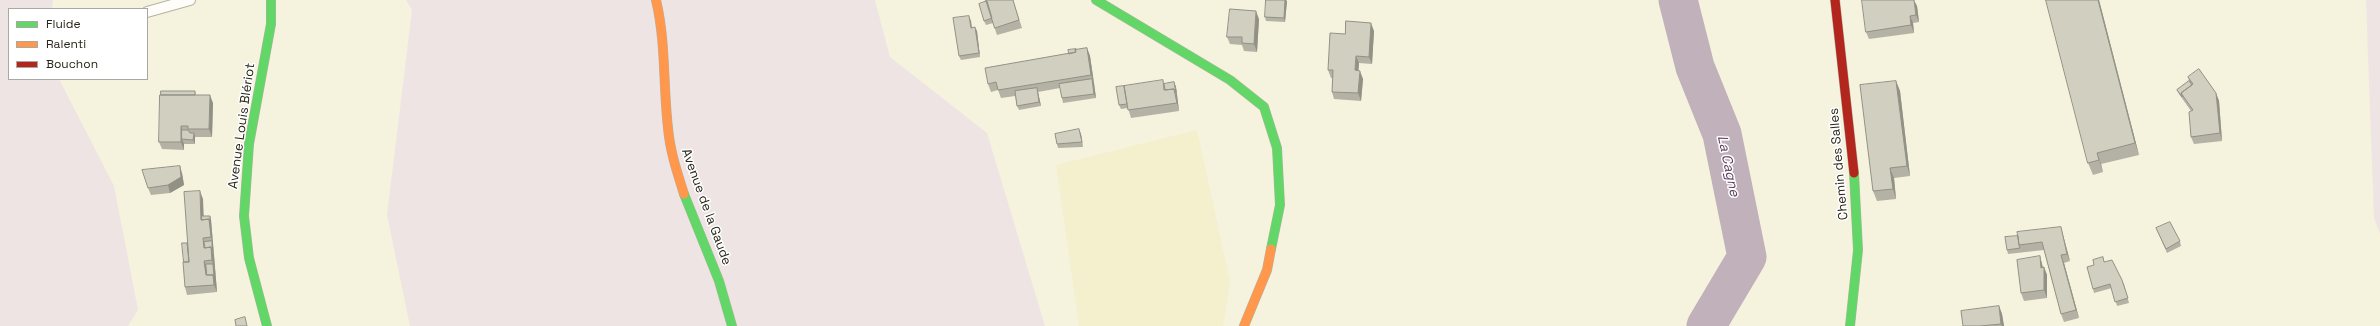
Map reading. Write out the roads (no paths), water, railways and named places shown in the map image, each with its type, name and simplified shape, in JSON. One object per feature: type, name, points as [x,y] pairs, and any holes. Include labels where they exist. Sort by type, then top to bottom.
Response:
[{"type":"street","name":"Avenue Louis Blériot","points":[[267,326],[248,258],[244,210],[245,180],[271,24],[271,0]]},
{"type":"street","name":"Avenue de la Gaude","points":[[656,0],[664,46],[666,114],[671,149],[687,199],[728,306],[732,326]]},
{"type":"street","points":[[1096,0],[1230,80],[1264,106],[1277,148],[1280,205],[1267,270],[1244,326]]},
{"type":"street","name":"Chemin des Salles","points":[[1835,0],[1852,146],[1858,250],[1850,326]]},
{"type":"lane","points":[[148,12],[190,0]]},
{"type":"waterway","name":"La Cagne","points":[[1678,0],[1695,67],[1722,134],[1747,257],[1706,326]]}]
